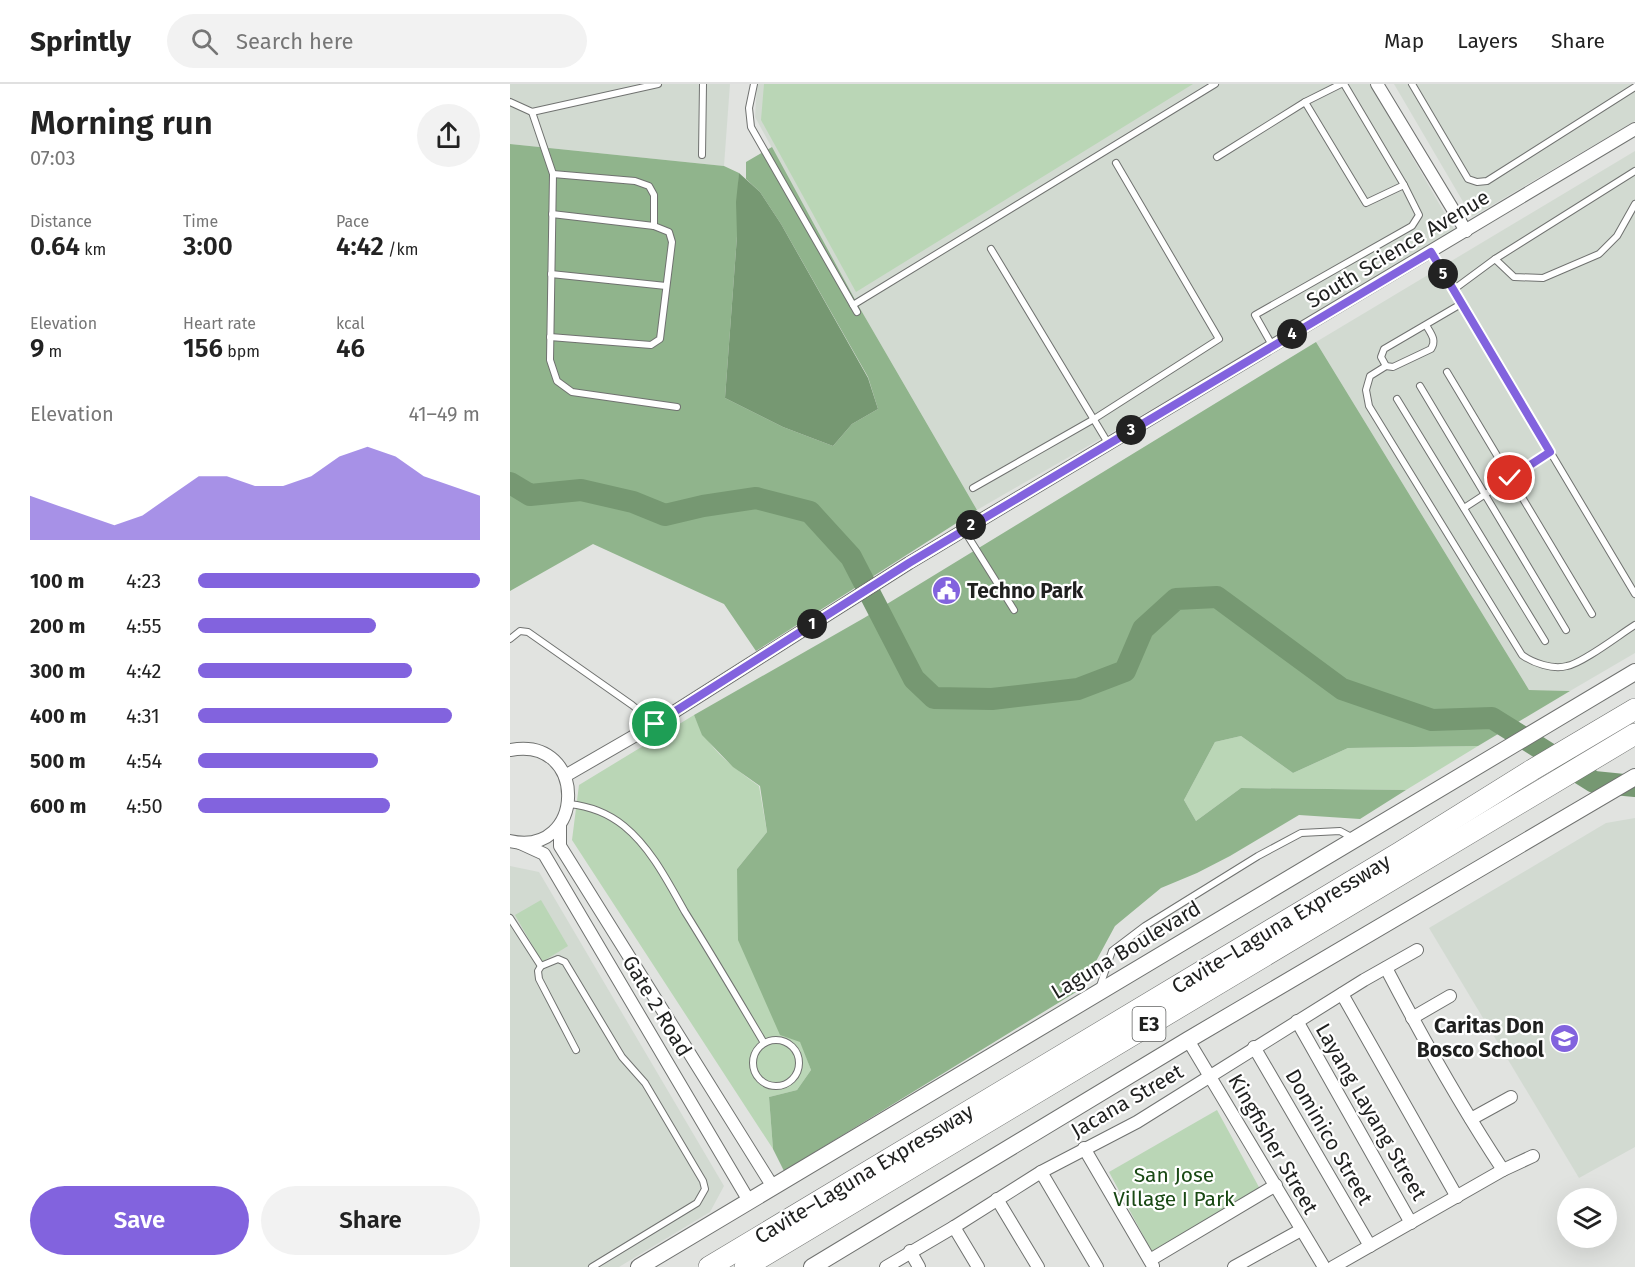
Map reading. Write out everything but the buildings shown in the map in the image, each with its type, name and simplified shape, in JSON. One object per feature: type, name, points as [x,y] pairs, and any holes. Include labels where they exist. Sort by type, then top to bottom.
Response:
[{"type":"highway","name":"Cavite–Laguna Expressway","points":[[745,1267],[982,1114],[1532,770],[1635,709]]},
{"type":"highway","name":"Cavite–Laguna Expressway","points":[[709,1267],[982,1114],[1632,736]]},
{"type":"main road","name":"Laguna Boulevard","points":[[639,1267],[1635,672]]},
{"type":"main road","points":[[813,1267],[1188,1040],[1635,777]]},
{"type":"street","points":[[1377,84],[1466,231]]},
{"type":"street","name":"South Science Avenue","points":[[565,776],[655,724],[909,563],[1635,129]]},
{"type":"street","points":[[510,750],[525,749],[539,752],[557,764],[565,776],[569,790],[569,804],[560,825],[542,839],[515,842]]},
{"type":"street","name":"Gate 2 Road","points":[[560,825],[560,846],[773,1187]]},
{"type":"street","name":"Gate 2 Road","points":[[515,842],[544,854],[749,1201]]},
{"type":"street","name":"Jacana Street","points":[[886,1267],[1041,1172],[1137,1122],[1254,1047],[1417,950]]},
{"type":"street","points":[[1386,968],[1470,1119],[1503,1170]]},
{"type":"street","points":[[1342,994],[1457,1197]]},
{"type":"street","points":[[1412,1018],[1450,996]]},
{"type":"street","name":"Layang Layang Street","points":[[1297,1021],[1411,1223]]},
{"type":"street","name":"Kingfisher Street","points":[[1188,1040],[1324,1267]]},
{"type":"street","name":"Dominico Street","points":[[1254,1047],[1370,1246]]},
{"type":"street","points":[[1470,1119],[1511,1097]]},
{"type":"street","points":[[1084,1148],[1152,1264],[1276,1185]]},
{"type":"street","points":[[1333,1267],[1503,1170],[1533,1156]]},
{"type":"street","points":[[1041,1172],[1097,1267]]},
{"type":"street","points":[[997,1199],[1038,1267]]},
{"type":"street","points":[[954,1227],[978,1267]]},
{"type":"street","points":[[1234,1267],[1301,1230]]},
{"type":"street","points":[[910,1251],[919,1267]]},
{"type":"lane","points":[[510,102],[532,112],[658,84]]},
{"type":"lane","points":[[702,155],[703,84]]},
{"type":"lane","points":[[754,84],[749,108],[751,127],[856,312]]},
{"type":"lane","points":[[853,305],[1215,84]]},
{"type":"lane","points":[[1217,157],[1305,102],[1342,84],[1404,185],[1419,215],[1412,226],[1255,315],[1273,346]]},
{"type":"lane","points":[[1412,84],[1468,179],[1477,182],[1487,181],[1635,87]]},
{"type":"lane","points":[[1305,102],[1366,203],[1404,185]]},
{"type":"lane","points":[[532,112],[553,174],[550,360],[557,381],[572,392],[677,407]]},
{"type":"lane","points":[[973,488],[1094,419],[1219,339],[1116,163]]},
{"type":"lane","points":[[1453,290],[1495,259],[1635,171]]},
{"type":"lane","points":[[553,174],[636,182],[649,186],[654,195],[654,226]]},
{"type":"lane","points":[[1495,259],[1514,278],[1543,278],[1552,275],[1599,254],[1617,236],[1635,204]]},
{"type":"lane","points":[[550,337],[651,345],[660,339],[672,242],[669,232],[654,226],[552,214]]},
{"type":"lane","points":[[991,249],[1108,444]]},
{"type":"lane","points":[[1431,252],[1635,594]]},
{"type":"lane","points":[[551,274],[666,286]]},
{"type":"lane","points":[[1386,366],[1381,357],[1384,349],[1461,304]]},
{"type":"lane","points":[[1426,325],[1434,339],[1431,349],[1393,367],[1386,366],[1370,376],[1366,390],[1369,406],[1522,656],[1533,662],[1565,667],[1576,663],[1635,626]]},
{"type":"lane","points":[[1447,372],[1592,614]]},
{"type":"lane","points":[[1420,386],[1566,630]]},
{"type":"lane","points":[[1397,399],[1545,641]]},
{"type":"lane","points":[[1464,508],[1550,452]]},
{"type":"lane","points":[[964,530],[1014,610]]},
{"type":"lane","points":[[510,639],[520,631],[528,632],[632,705],[655,724]]},
{"type":"lane","points":[[569,804],[590,808],[613,818],[643,845],[764,1042]]},
{"type":"lane","points":[[1096,994],[1112,951],[1145,926],[1258,856],[1301,833],[1340,831],[1357,839]]},
{"type":"lane","points":[[510,918],[541,966]]},
{"type":"lane","points":[[576,1050],[539,979],[538,971],[541,966],[558,959],[565,962],[622,1057],[645,1083],[703,1181],[705,1189],[697,1203],[591,1267]]},
{"type":"lane","points":[[777,1039],[784,1041],[795,1050],[799,1063],[795,1076],[790,1081],[772,1086],[756,1076],[753,1058],[764,1042],[777,1039]]},
{"type":"shaded area","points":[[510,84],[730,84],[724,166],[510,144]]},
{"type":"shaded area","points":[[757,84],[1370,84],[1455,231],[977,510],[858,305],[755,117]]},
{"type":"shaded area","points":[[1394,84],[1635,84],[1635,121],[1472,217]]},
{"type":"shaded area","points":[[510,144],[724,166],[739,173],[737,236],[725,398],[783,427],[833,446],[852,424],[878,409],[868,377],[781,224],[760,192],[746,179],[746,162],[772,147],[858,305],[977,510],[756,651],[724,604],[593,544],[510,591]]},
{"type":"shaded area","points":[[1635,151],[1635,653],[1570,691],[1529,690],[1316,342]]},
{"type":"shaded area","points":[[739,173],[760,192],[781,224],[868,378],[878,409],[852,424],[833,446],[783,427],[725,398],[737,236],[736,202]]},
{"type":"shaded area","points":[[1316,342],[1529,690],[1570,691],[1478,746],[1348,748],[1293,773],[1241,736],[1215,742],[1184,800],[1196,821],[1241,788],[1406,790],[1360,819],[1299,815],[1230,856],[1161,888],[1115,926],[1081,989],[784,1171],[773,1149],[769,1097],[797,1090],[811,1070],[800,1042],[780,1035],[738,940],[737,869],[767,832],[760,786],[733,767],[702,735],[694,715],[864,618]]},
{"type":"shaded area","name":"Caritas Don Bosco School","points":[[1635,818],[1635,1147],[1579,1178],[1429,928],[1606,823]]},
{"type":"shaded area","points":[[510,866],[539,872],[724,1186],[710,1212],[619,1267],[510,1267]]},
{"type":"green space","points":[[764,84],[1193,84],[856,292],[761,120]]},
{"type":"green space","points":[[694,715],[713,747],[729,763],[759,786],[767,832],[737,869],[811,1070],[797,1090],[769,1097],[773,1149],[572,840],[579,785]]},
{"type":"green space","points":[[1241,736],[1293,773],[1348,748],[1478,746],[1406,790],[1241,788],[1196,821],[1184,800],[1215,742]]},
{"type":"green space","points":[[541,900],[568,946],[542,962],[515,915]]},
{"type":"green space","name":"San Jose Village I Park","points":[[1217,1110],[1260,1189],[1152,1252],[1109,1172]]},
{"type":"waterway","points":[[510,483],[530,495],[581,490],[633,502],[665,515],[703,506],[756,498],[810,512],[851,557],[914,679],[934,698],[992,699],[1078,689],[1125,671],[1143,629],[1176,599],[1217,597],[1342,689],[1432,720],[1492,718],[1594,782],[1635,786]]},
{"type":"place","name":"Techno Park","points":[[946,591]]},
{"type":"place","name":"Caritas Don Bosco School","points":[[1565,1038]]},
{"type":"route","points":[[655,724],[909,563],[1431,252],[1550,452],[1510,478]]}]
